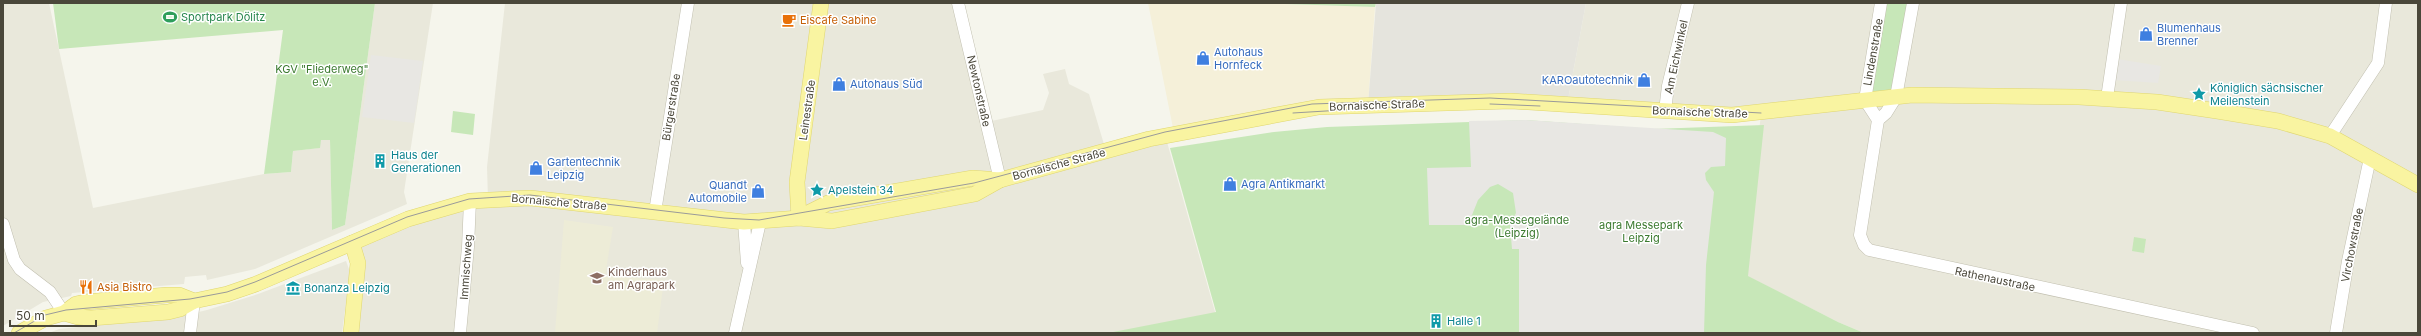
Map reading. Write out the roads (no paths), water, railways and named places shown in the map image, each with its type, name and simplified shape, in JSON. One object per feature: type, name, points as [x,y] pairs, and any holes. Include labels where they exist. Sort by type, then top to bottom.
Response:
[{"type":"main road","name":"Leinestraße","points":[[799,218],[797,182],[821,3]]},
{"type":"main road","name":"Bornaische Straße","points":[[19,333],[46,318],[64,313],[76,304],[85,302],[167,295],[179,295],[194,301],[227,294],[256,284],[433,210],[470,201],[530,198],[744,222],[799,218],[832,221],[975,194],[1000,180],[1149,139],[1306,108],[1490,101],[1732,115],[1761,114],[1896,97],[1959,94],[2106,98],[2157,102],[2278,121],[2330,136],[2418,185]]},
{"type":"main road","points":[[351,333],[358,263],[352,243]]},
{"type":"street","name":"Bürgerstraße","points":[[655,212],[688,3]]},
{"type":"street","name":"Newtonstraße","points":[[958,3],[1000,180]]},
{"type":"street","name":"Am Eichwinkel","points":[[1665,111],[1668,86],[1688,3]]},
{"type":"street","name":"Lindenstraße","points":[[1865,100],[1882,3]]},
{"type":"street","points":[[1865,100],[1878,120],[1886,113],[1896,97],[1913,3]]},
{"type":"street","points":[[2106,98],[2121,3]]},
{"type":"street","points":[[2330,136],[2378,63],[2386,3]]},
{"type":"street","name":"Rathenaustraße","points":[[1878,120],[1860,235],[1864,246],[1869,250],[2253,333]]},
{"type":"street","name":"Virchowstraße","points":[[2336,333],[2348,261],[2370,158]]},
{"type":"street","name":"Immischweg","points":[[460,333],[468,247],[470,201]]},
{"type":"street","points":[[744,222],[750,274]]},
{"type":"street","points":[[735,333],[750,274],[760,222]]},
{"type":"street","points":[[3,224],[14,260],[20,269],[50,292],[64,313]]},
{"type":"street","points":[[190,333],[194,301]]},
{"type":"tram line","points":[[14,333],[45,315],[66,310],[190,299],[227,292],[255,282],[407,217],[469,199],[530,195],[724,218],[759,220],[974,183],[1165,132],[1312,104],[1490,98],[1761,113]]},
{"type":"tram line","points":[[1490,104],[1540,106]]},
{"type":"tram line","points":[[1293,113],[1392,107]]},
{"type":"place","name":"Sportpark Dölitz","points":[[170,17]]},
{"type":"place","name":"Eiscafe Sabine","points":[[789,20]]},
{"type":"place","name":"Blumenhaus Brenner","points":[[2146,34]]},
{"type":"place","name":"Autohaus Hornfeck","points":[[1203,58]]},
{"type":"place","name":"KAROautotechnik","points":[[1644,80]]},
{"type":"place","name":"Autohaus Süd","points":[[839,84]]},
{"type":"place","name":"Königlich sächsischer Meilenstein","points":[[2199,94]]},
{"type":"place","name":"Haus der Generationen","points":[[380,161]]},
{"type":"place","name":"Gartentechnik Leipzig","points":[[536,168]]},
{"type":"place","name":"Agra Antikmarkt","points":[[1230,184]]},
{"type":"place","name":"Apelstein 34","points":[[817,190]]},
{"type":"place","name":"Quandt Automobile","points":[[758,191]]},
{"type":"place","name":"Kinderhaus am Agrapark","points":[[597,278]]},
{"type":"place","name":"Asia Bistro","points":[[86,287]]},
{"type":"place","name":"Bonanza Leipzig","points":[[293,288]]},
{"type":"place","name":"Halle 1","points":[[1436,321]]},
{"type":"park label","name":"KGV \"Fliederweg\" e.V.","points":[[322,75]]},
{"type":"park label","name":"agra-Messegelände (Leipzig)","points":[[1517,226]]},
{"type":"park label","name":"agra Messepark Leipzig","points":[[1641,231]]}]
